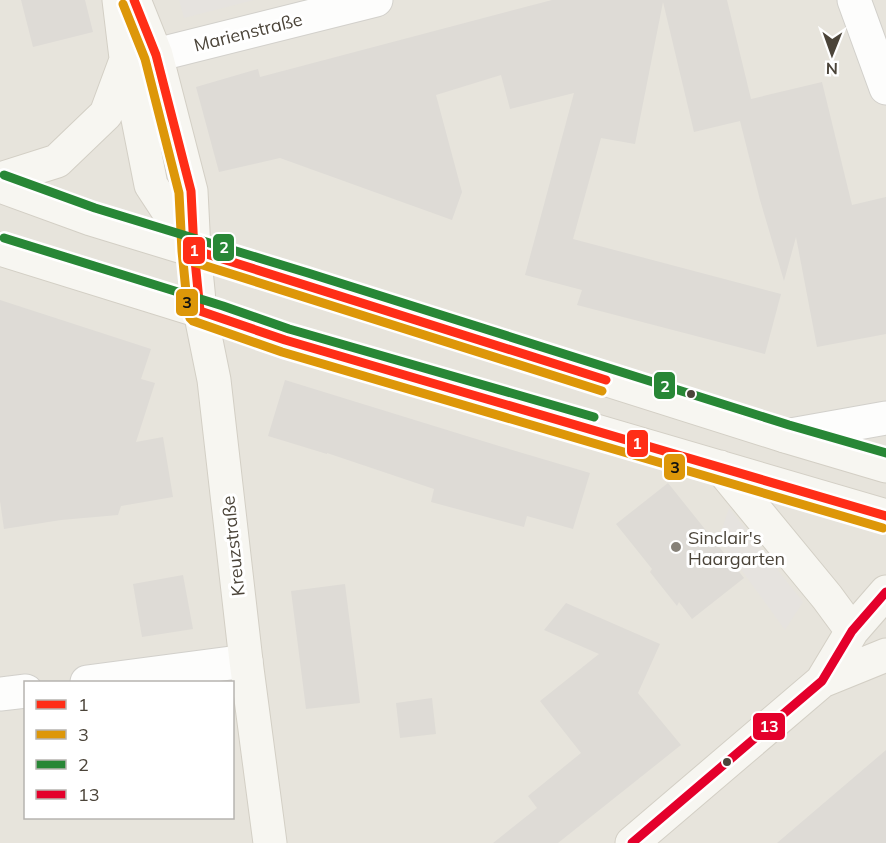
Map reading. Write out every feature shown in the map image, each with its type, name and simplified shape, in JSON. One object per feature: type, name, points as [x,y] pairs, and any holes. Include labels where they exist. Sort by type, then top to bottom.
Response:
[{"type":"main road","name":"Kreuzstraße","points":[[119,0],[191,191],[200,311],[214,380],[246,661],[270,843]]},
{"type":"main road","name":"Kreuzstraße","points":[[134,0],[141,57]]},
{"type":"main road","points":[[0,179],[57,161],[106,114],[141,57]]},
{"type":"main road","points":[[0,186],[91,219],[886,466]]},
{"type":"main road","points":[[0,249],[285,340],[886,516]]},
{"type":"main road","points":[[720,467],[827,597],[852,631]]},
{"type":"main road","points":[[822,681],[852,631],[886,591]]},
{"type":"main road","points":[[632,843],[822,681],[886,655]]},
{"type":"street","name":"Marienstraße","points":[[141,57],[376,0]]},
{"type":"street","points":[[854,0],[886,88]]},
{"type":"street","points":[[785,436],[886,418]]},
{"type":"street","points":[[95,681],[246,661]]},
{"type":"street","points":[[0,694],[24,691]]},
{"type":"shaded area","points":[[0,0],[886,0],[886,843],[0,843]]},
{"type":"shaded area","points":[[179,0],[254,0],[184,18]]},
{"type":"shaded area","points":[[729,508],[803,602],[785,630],[719,539]]},
{"type":"building","points":[[21,0],[85,0],[93,32],[33,47]]},
{"type":"building","points":[[552,0],[727,0],[751,99],[822,82],[852,205],[886,197],[886,334],[817,347],[796,237],[784,281],[740,121],[694,132],[663,2],[635,144],[601,138],[573,239],[781,294],[765,354],[577,305],[582,290],[525,275],[574,93],[510,109],[501,75],[436,95],[462,192],[452,220],[280,158],[219,172],[196,87],[258,69],[260,77]]},
{"type":"building","points":[[0,300],[151,349],[141,379],[155,383],[136,442],[163,437],[173,497],[121,506],[118,515],[61,520],[4,529],[0,501]]},
{"type":"building","points":[[285,380],[590,473],[573,529],[527,516],[524,527],[431,502],[434,489],[268,436]]},
{"type":"building","name":"Sinclair's Haargarten","points":[[668,483],[744,578],[692,619],[679,602],[677,606],[650,572],[652,569],[616,524]]},
{"type":"building","points":[[183,575],[193,629],[142,637],[133,584]]},
{"type":"building","points":[[345,584],[360,703],[306,709],[291,591]]},
{"type":"building","points":[[566,603],[660,644],[638,693],[681,745],[558,843],[493,843],[537,808],[528,796],[581,753],[540,701],[599,654],[544,630]]},
{"type":"building","points":[[432,698],[436,734],[400,738],[396,703]]},
{"type":"building","points":[[886,750],[886,843],[777,843]]},
{"type":"transit line","name":"1","points":[[134,0],[156,55],[191,191],[200,311],[285,340],[886,516]]},
{"type":"transit line","name":"3","points":[[123,4],[145,59],[179,193],[188,312],[193,321],[282,352],[883,528]]},
{"type":"transit line","name":"2","points":[[4,175],[95,208],[789,425],[886,453]]},
{"type":"transit line","name":"2","points":[[4,238],[223,306],[289,329],[594,417]]},
{"type":"transit line","name":"1","points":[[194,250],[606,380]]},
{"type":"transit line","name":"3","points":[[190,261],[602,391]]},
{"type":"transit line","name":"13","points":[[632,843],[822,681],[852,631],[886,592]]},
{"type":"place","name":"Sinclair's Haargarten","points":[[676,547]]}]
